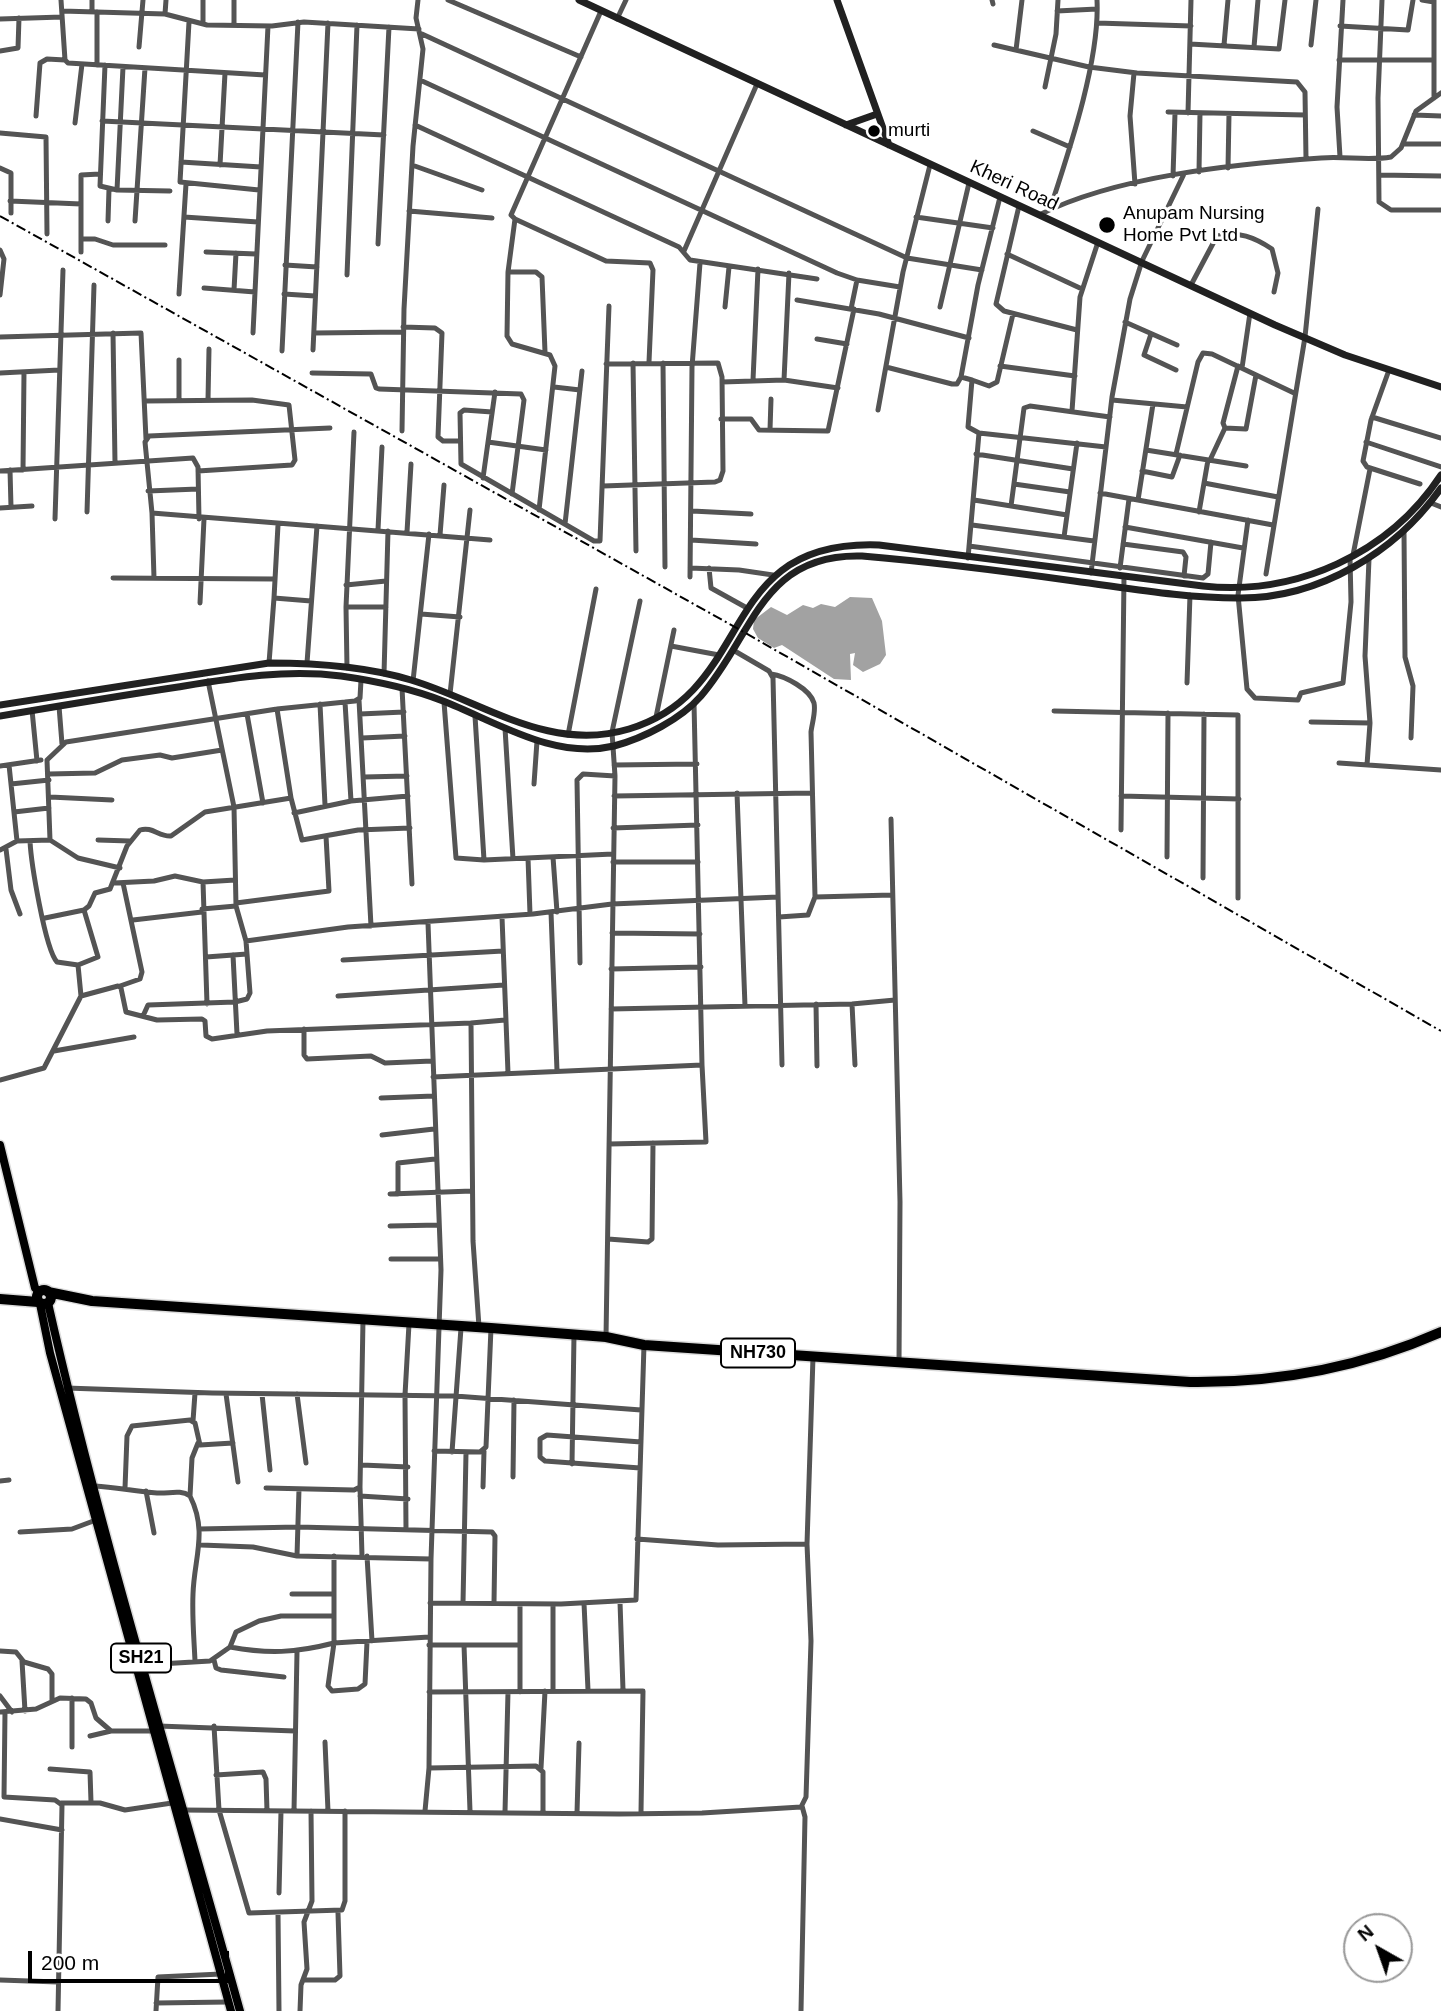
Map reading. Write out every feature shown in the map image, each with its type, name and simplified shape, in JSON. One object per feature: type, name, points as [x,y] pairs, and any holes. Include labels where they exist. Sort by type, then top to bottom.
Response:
[{"type":"highway","name":"NH730","points":[[5,1299],[69,1298],[606,1337],[644,1345],[1167,1381],[1247,1382],[1329,1368],[1394,1350],[1441,1332]]},
{"type":"main road","name":"SH21","points":[[0,1145],[35,1278],[35,1288],[44,1297],[63,1388],[96,1520],[155,1729],[182,1810],[240,2011]]},
{"type":"main road","name":"SH21","points":[[63,1388],[95,1486],[143,1665],[172,1803],[229,2007]]},
{"type":"street","points":[[61,0],[65,60]]},
{"type":"street","points":[[92,0],[97,65]]},
{"type":"street","points":[[139,47],[144,0]]},
{"type":"street","points":[[165,14],[166,0]]},
{"type":"street","points":[[203,0],[203,24]]},
{"type":"street","points":[[234,0],[234,25]]},
{"type":"street","points":[[402,431],[403,330],[409,211],[420,80],[420,31],[416,18],[418,0]]},
{"type":"street","points":[[448,0],[581,57]]},
{"type":"street","name":"Kheri Road","points":[[579,0],[1250,313],[1388,370],[1441,387]]},
{"type":"street","points":[[617,19],[626,0]]},
{"type":"street","points":[[837,0],[889,146]]},
{"type":"street","points":[[1016,50],[1022,0]]},
{"type":"street","points":[[1045,87],[1058,0]]},
{"type":"street","points":[[1050,209],[1070,147],[1089,66],[1097,23],[1097,0]]},
{"type":"street","points":[[1188,113],[1191,0]]},
{"type":"street","points":[[1224,46],[1228,0]]},
{"type":"street","points":[[1254,47],[1258,0]]},
{"type":"street","points":[[1190,44],[1281,47],[1285,0]]},
{"type":"street","points":[[1311,45],[1316,0]]},
{"type":"street","points":[[1340,157],[1337,127],[1343,0]]},
{"type":"street","points":[[1382,0],[1378,61],[1379,202],[1385,209],[1441,210]]},
{"type":"street","points":[[1340,26],[1380,31],[1410,28],[1413,0]]},
{"type":"street","points":[[1422,0],[1434,1],[1433,98]]},
{"type":"street","points":[[1057,11],[1097,9]]},
{"type":"street","points":[[601,11],[511,215],[606,261],[650,263],[653,271],[649,362]]},
{"type":"street","points":[[0,19],[95,12],[143,13],[165,14],[203,24],[268,26],[298,22],[420,31],[907,258],[982,270]]},
{"type":"street","points":[[1433,15],[1441,15]]},
{"type":"street","points":[[0,51],[18,48],[19,18]]},
{"type":"street","points":[[189,22],[180,181],[186,184],[260,190]]},
{"type":"street","points":[[282,351],[298,22]]},
{"type":"street","points":[[313,350],[328,23]]},
{"type":"street","points":[[1097,23],[1191,26]]},
{"type":"street","points":[[347,275],[357,25]]},
{"type":"street","points":[[253,333],[268,26]]},
{"type":"street","points":[[378,244],[389,27]]},
{"type":"street","points":[[994,45],[1134,73],[1297,82],[1306,92],[1306,159]]},
{"type":"street","points":[[36,116],[40,63],[47,59],[82,64],[265,75]]},
{"type":"street","points":[[1339,60],[1433,60]]},
{"type":"street","points":[[75,123],[82,64]]},
{"type":"street","points":[[105,65],[100,186],[117,190],[170,191]]},
{"type":"street","points":[[117,190],[123,66]]},
{"type":"street","points":[[135,221],[145,68]]},
{"type":"street","points":[[220,164],[225,73]]},
{"type":"street","points":[[1134,73],[1130,116],[1135,184]]},
{"type":"street","points":[[420,80],[857,280],[900,287]]},
{"type":"street","points":[[684,251],[757,84]]},
{"type":"street","points":[[1039,215],[1050,209],[1135,184],[1184,174],[1306,159],[1391,157],[1403,144],[1414,115],[1441,93]]},
{"type":"street","points":[[1173,176],[1171,112],[1306,115]]},
{"type":"street","points":[[1199,172],[1200,113]]},
{"type":"street","points":[[846,125],[877,114]]},
{"type":"street","points":[[1228,168],[1229,114]]},
{"type":"street","points":[[1414,115],[1441,116]]},
{"type":"street","points":[[102,121],[384,135]]},
{"type":"street","points":[[415,125],[684,251],[688,259],[817,279]]},
{"type":"street","points":[[1033,131],[1070,147]]},
{"type":"street","points":[[0,133],[46,137],[47,234]]},
{"type":"street","points":[[1403,144],[1441,144]]},
{"type":"street","points":[[181,162],[261,167]]},
{"type":"street","points":[[412,164],[482,190]]},
{"type":"street","points":[[878,410],[900,287],[930,164]]},
{"type":"street","points":[[0,168],[10,173],[11,213]]},
{"type":"street","points":[[81,252],[81,175],[100,173]]},
{"type":"street","points":[[1091,569],[1112,400],[1125,322],[1142,261],[1184,174]]},
{"type":"street","points":[[1379,175],[1441,176]]},
{"type":"street","points":[[940,307],[953,264],[969,183]]},
{"type":"street","points":[[179,294],[186,184]]},
{"type":"street","points":[[108,221],[109,189]]},
{"type":"street","points":[[886,367],[957,384],[961,377],[982,270],[1000,197]]},
{"type":"street","points":[[10,201],[81,204]]},
{"type":"street","points":[[1019,206],[996,304],[1013,314],[1077,330]]},
{"type":"street","points":[[1266,574],[1305,337],[1318,209]]},
{"type":"street","points":[[409,211],[492,218]]},
{"type":"street","points":[[184,217],[258,222]]},
{"type":"street","points":[[916,217],[993,228]]},
{"type":"street","points":[[515,219],[508,272],[509,341],[516,346],[545,352],[554,359],[554,387],[539,510]]},
{"type":"street","points":[[1191,285],[1217,236],[1228,233],[1252,236],[1272,249],[1278,273],[1274,292]]},
{"type":"street","points":[[81,239],[95,239],[113,245],[164,245]]},
{"type":"street","points":[[1072,411],[1082,289],[1098,243]]},
{"type":"street","points":[[0,250],[4,259],[0,295]]},
{"type":"street","points":[[206,253],[257,254]]},
{"type":"street","points":[[234,290],[236,253]]},
{"type":"street","points":[[1007,254],[1082,289]]},
{"type":"street","points":[[690,578],[692,361],[701,263]]},
{"type":"street","points":[[285,265],[317,267]]},
{"type":"street","points":[[725,307],[729,267]]},
{"type":"street","points":[[753,380],[758,269]]},
{"type":"street","points":[[55,519],[63,270]]},
{"type":"street","points":[[508,272],[536,272],[542,277],[545,352]]},
{"type":"street","points":[[784,380],[789,273]]},
{"type":"street","points":[[721,419],[751,419],[757,430],[828,431],[847,345],[857,280]]},
{"type":"street","points":[[87,512],[94,285]]},
{"type":"street","points":[[204,288],[255,292]]},
{"type":"street","points":[[284,294],[315,296]]},
{"type":"street","points":[[797,300],[894,318],[969,338]]},
{"type":"street","points":[[492,412],[461,411],[461,464],[596,542],[600,541],[609,306]]},
{"type":"street","points":[[1199,512],[1209,460],[1225,428],[1223,423],[1240,367],[1250,313]]},
{"type":"street","points":[[961,377],[989,386],[995,384],[1013,314]]},
{"type":"street","points":[[1125,322],[1177,345]]},
{"type":"street","points":[[314,333],[429,328],[442,333],[439,437],[443,441],[460,441]]},
{"type":"street","points":[[0,337],[138,331],[143,335],[146,460],[152,513],[154,578]]},
{"type":"street","points":[[113,333],[115,463]]},
{"type":"street","points":[[1151,334],[1144,355],[1176,370]]},
{"type":"street","points":[[817,339],[847,345]]},
{"type":"street","points":[[208,400],[209,349]]},
{"type":"street","points":[[1142,471],[1172,477],[1187,407],[1203,353],[1212,354],[1294,393]]},
{"type":"street","points":[[179,360],[179,400]]},
{"type":"street","points":[[604,486],[715,482],[722,477],[722,368],[718,363],[692,361],[606,365]]},
{"type":"street","points":[[633,363],[636,551]]},
{"type":"street","points":[[663,363],[665,567]]},
{"type":"street","points":[[1000,366],[1074,376]]},
{"type":"street","points":[[0,373],[59,370]]},
{"type":"street","points":[[1388,370],[1372,416],[1363,461],[1370,469],[1420,484]]},
{"type":"street","points":[[565,524],[582,371]]},
{"type":"street","points":[[23,470],[24,372]]},
{"type":"street","points":[[312,373],[371,374],[377,389],[518,393],[523,398],[512,494]]},
{"type":"street","points":[[1225,428],[1241,431],[1247,427],[1256,375]]},
{"type":"street","points":[[722,382],[784,380],[838,388]]},
{"type":"street","points":[[972,380],[968,427],[979,433],[1020,435],[1106,447]]},
{"type":"street","points":[[554,387],[580,390]]},
{"type":"street","points":[[483,478],[495,392]]},
{"type":"street","points":[[770,430],[771,399]]},
{"type":"street","points":[[1112,400],[1187,407]]},
{"type":"street","points":[[145,401],[287,403],[295,460],[292,465],[198,471]]},
{"type":"street","points":[[1138,500],[1153,404]]},
{"type":"street","points":[[1011,506],[1021,415],[1027,406],[1110,417]]},
{"type":"street","points":[[1372,416],[1441,438]]},
{"type":"street","points":[[146,439],[152,435],[330,428]]},
{"type":"street","points":[[347,668],[345,607],[354,432]]},
{"type":"street","points":[[968,558],[979,433]]},
{"type":"street","points":[[488,442],[546,450]]},
{"type":"street","points":[[1366,442],[1441,467]]},
{"type":"street","points":[[1064,537],[1077,443]]},
{"type":"street","points":[[378,530],[382,447]]},
{"type":"street","points":[[1146,450],[1246,466]]},
{"type":"street","points":[[976,454],[1073,469]]},
{"type":"street","points":[[0,471],[193,458],[198,471],[202,519],[200,603]]},
{"type":"street","points":[[407,532],[411,464]]},
{"type":"street","points":[[1248,520],[1238,593],[1248,693],[1261,698],[1298,700],[1301,693],[1343,683],[1351,612],[1351,561],[1370,469]]},
{"type":"street","points":[[10,470],[11,508]]},
{"type":"street","points":[[1351,561],[1397,525],[1441,475]]},
{"type":"street","points":[[1204,483],[1278,497]]},
{"type":"street","points":[[1014,484],[1070,492]]},
{"type":"street","points":[[440,535],[444,485]]},
{"type":"street","points":[[969,546],[1091,569],[1123,582],[1190,595],[1238,593],[1297,580],[1351,561],[1369,559],[1404,532],[1441,488]]},
{"type":"street","points":[[148,491],[198,489]]},
{"type":"street","points":[[1100,493],[1273,524]]},
{"type":"street","points":[[1120,568],[1129,499]]},
{"type":"street","points":[[974,500],[1067,515]]},
{"type":"street","points":[[1431,503],[1441,507]]},
{"type":"street","points":[[0,508],[32,506]]},
{"type":"street","points":[[450,694],[470,510]]},
{"type":"street","points":[[692,512],[751,514]]},
{"type":"street","points":[[152,513],[490,540]]},
{"type":"street","points":[[268,663],[278,525]]},
{"type":"street","points":[[972,525],[1094,541]]},
{"type":"street","points":[[307,663],[317,526]]},
{"type":"street","points":[[1125,527],[1243,548]]},
{"type":"street","points":[[384,674],[388,531]]},
{"type":"street","points":[[1404,532],[1405,657],[1413,686],[1411,738]]},
{"type":"street","points":[[413,681],[429,534]]},
{"type":"street","points":[[691,540],[719,539],[756,544]]},
{"type":"street","points":[[0,705],[268,663],[307,663],[413,681],[542,732],[612,740],[656,717],[692,691],[721,656],[747,608],[774,575],[810,553],[855,544],[968,558],[1207,577],[1211,542]]},
{"type":"street","points":[[1123,544],[1183,552],[1186,557],[1184,576]]},
{"type":"street","points":[[0,716],[208,681],[293,672],[402,688],[552,745],[612,740],[648,733],[694,704],[733,650],[755,611],[783,579],[808,566],[834,558],[889,558],[1238,593]]},
{"type":"street","points":[[1367,765],[1370,723],[1365,656],[1369,559]]},
{"type":"street","points":[[690,568],[774,575]]},
{"type":"street","points":[[709,568],[711,588],[747,608]]},
{"type":"street","points":[[113,578],[275,579]]},
{"type":"street","points":[[346,585],[386,580]]},
{"type":"street","points":[[1121,830],[1123,582]]},
{"type":"street","points":[[568,735],[596,589]]},
{"type":"street","points":[[1187,683],[1190,595]]},
{"type":"street","points":[[274,598],[311,601]]},
{"type":"street","points":[[606,1337],[615,776],[612,740],[640,601]]},
{"type":"street","points":[[345,607],[386,607]]},
{"type":"street","points":[[421,614],[460,617]]},
{"type":"street","points":[[656,717],[674,630]]},
{"type":"street","points":[[671,646],[721,656]]},
{"type":"street","points":[[733,650],[771,674],[791,681],[814,703],[812,793],[815,897],[808,915],[779,917]]},
{"type":"street","points":[[771,674],[782,1065]]},
{"type":"street","points":[[361,680],[359,700],[363,800],[371,926]]},
{"type":"street","points":[[144,1016],[148,1005],[235,1002],[250,996],[246,941],[236,905],[233,807],[208,681]]},
{"type":"street","points":[[402,688],[412,884]]},
{"type":"street","points":[[0,760],[0,766],[47,760],[62,744],[122,732],[359,700]]},
{"type":"street","points":[[345,702],[351,801]]},
{"type":"street","points":[[444,702],[454,853],[458,860],[612,854]]},
{"type":"street","points":[[320,704],[325,805]]},
{"type":"street","points":[[609,1144],[706,1142],[694,704]]},
{"type":"street","points":[[59,706],[62,744]]},
{"type":"street","points":[[277,709],[300,839],[365,829],[410,828]]},
{"type":"street","points":[[32,710],[37,761]]},
{"type":"street","points":[[1054,711],[1233,714],[1239,718],[1238,898]]},
{"type":"street","points":[[360,714],[404,712]]},
{"type":"street","points":[[1167,857],[1168,713]]},
{"type":"street","points":[[247,714],[263,803]]},
{"type":"street","points":[[1203,878],[1204,714]]},
{"type":"street","points":[[475,716],[484,860]]},
{"type":"street","points":[[1311,722],[1370,723]]},
{"type":"street","points":[[505,728],[513,859]]},
{"type":"street","points":[[362,738],[405,736]]},
{"type":"street","points":[[534,784],[537,741]]},
{"type":"street","points":[[11,783],[95,773],[122,760],[160,755],[182,757],[222,750]]},
{"type":"street","points":[[47,760],[50,840]]},
{"type":"street","points":[[1339,763],[1441,770]]},
{"type":"street","points":[[614,765],[697,764]]},
{"type":"street","points":[[9,765],[18,841]]},
{"type":"street","points":[[580,963],[578,777],[583,774],[615,776]]},
{"type":"street","points":[[364,777],[407,776]]},
{"type":"street","points":[[737,793],[745,1006]]},
{"type":"street","points":[[614,796],[812,793]]},
{"type":"street","points":[[294,813],[351,801],[408,796]]},
{"type":"street","points":[[1121,796],[1239,799]]},
{"type":"street","points":[[50,797],[112,800]]},
{"type":"street","points":[[45,918],[83,910],[89,906],[94,893],[110,889],[131,841],[143,829],[171,836],[200,814],[291,798]]},
{"type":"street","points":[[14,812],[49,808]]},
{"type":"street","points":[[891,819],[900,1202],[899,1363]]},
{"type":"street","points":[[613,828],[698,825]]},
{"type":"street","points":[[133,920],[329,891],[326,836]]},
{"type":"street","points":[[20,914],[10,890],[3,849],[18,841],[50,840],[78,858],[120,868]]},
{"type":"street","points":[[98,840],[131,841]]},
{"type":"street","points":[[30,841],[34,889],[45,918],[55,960],[78,965],[98,957],[83,910]]},
{"type":"street","points":[[553,857],[557,1071]]},
{"type":"street","points":[[528,858],[530,914]]},
{"type":"street","points":[[613,862],[698,862]]},
{"type":"street","points":[[114,883],[154,881],[175,876],[202,882],[235,880]]},
{"type":"street","points":[[202,882],[207,1004]]},
{"type":"street","points":[[81,996],[140,979],[142,972],[133,920],[122,883]]},
{"type":"street","points":[[815,897],[892,895]]},
{"type":"street","points":[[246,941],[371,926],[612,905],[778,897]]},
{"type":"street","points":[[502,916],[508,1073]]},
{"type":"street","points":[[425,1811],[429,1768],[434,1451],[441,1326],[428,923]]},
{"type":"street","points":[[612,933],[700,934]]},
{"type":"street","points":[[343,960],[503,951]]},
{"type":"street","points":[[206,957],[247,954]]},
{"type":"street","points":[[233,955],[237,1034]]},
{"type":"street","points":[[0,1080],[40,1071],[54,1051],[81,996],[78,965]]},
{"type":"street","points":[[611,969],[701,967]]},
{"type":"street","points":[[338,996],[504,985]]},
{"type":"street","points":[[120,986],[124,1011],[157,1020],[202,1019],[205,1021],[206,1036],[212,1039],[237,1034],[304,1029],[505,1020]]},
{"type":"street","points":[[611,1009],[852,1004],[895,1000]]},
{"type":"street","points":[[816,1004],[817,1066]]},
{"type":"street","points":[[852,1004],[855,1065]]},
{"type":"street","points":[[471,1023],[472,1191],[479,1329]]},
{"type":"street","points":[[304,1029],[304,1055],[307,1059],[371,1056],[385,1063],[432,1061]]},
{"type":"street","points":[[54,1051],[134,1037]]},
{"type":"street","points":[[433,1077],[609,1067],[702,1065]]},
{"type":"street","points":[[381,1098],[434,1096]]},
{"type":"street","points":[[382,1135],[434,1129]]},
{"type":"street","points":[[608,1240],[648,1242],[652,1239],[653,1143]]},
{"type":"street","points":[[398,1194],[398,1163],[435,1159]]},
{"type":"street","points":[[390,1194],[472,1191]]},
{"type":"street","points":[[390,1226],[439,1225]]},
{"type":"street","points":[[391,1259],[440,1259]]},
{"type":"street","points":[[334,1556],[334,1643],[328,1686],[332,1691],[358,1689],[365,1684],[370,1642],[360,1496],[363,1320]]},
{"type":"street","points":[[406,1530],[408,1467],[405,1395],[409,1324]]},
{"type":"street","points":[[452,1452],[461,1328]]},
{"type":"street","points":[[483,1487],[491,1328]]},
{"type":"street","points":[[572,1464],[575,1335]]},
{"type":"street","points":[[430,1603],[553,1604],[633,1601],[636,1597],[644,1345]]},
{"type":"street","points":[[801,2011],[805,1817],[802,1806],[806,1797],[811,1641],[807,1544],[813,1356]]},
{"type":"street","points":[[63,1388],[226,1394],[436,1395],[641,1410]]},
{"type":"street","points":[[195,1393],[193,1420],[198,1443],[192,1458],[190,1496],[201,1545],[192,1597],[195,1661]]},
{"type":"street","points":[[226,1394],[238,1482]]},
{"type":"street","points":[[262,1394],[270,1470]]},
{"type":"street","points":[[297,1394],[306,1463]]},
{"type":"street","points":[[513,1478],[514,1400]]},
{"type":"street","points":[[125,1488],[127,1436],[132,1426],[193,1420]]},
{"type":"street","points":[[640,1468],[542,1460],[540,1439],[544,1435],[641,1442]]},
{"type":"street","points":[[198,1443],[206,1446],[233,1443]]},
{"type":"street","points":[[434,1451],[484,1451]]},
{"type":"street","points":[[463,1603],[466,1452]]},
{"type":"street","points":[[362,1465],[408,1467]]},
{"type":"street","points":[[0,1481],[9,1480]]},
{"type":"street","points":[[95,1486],[183,1492],[190,1496]]},
{"type":"street","points":[[266,1488],[354,1490],[360,1487]]},
{"type":"street","points":[[297,1556],[299,1489]]},
{"type":"street","points":[[146,1491],[154,1533]]},
{"type":"street","points":[[360,1496],[408,1499]]},
{"type":"street","points":[[20,1532],[72,1530],[96,1520]]},
{"type":"street","points":[[199,1529],[298,1527],[490,1531],[495,1536],[494,1603]]},
{"type":"street","points":[[637,1539],[718,1545],[807,1544]]},
{"type":"street","points":[[201,1545],[253,1547],[297,1556],[431,1559]]},
{"type":"street","points":[[292,1594],[334,1594]]},
{"type":"street","points":[[620,1602],[623,1690]]},
{"type":"street","points":[[584,1603],[588,1690]]},
{"type":"street","points":[[520,1604],[520,1692]]},
{"type":"street","points":[[553,1604],[553,1691]]},
{"type":"street","points":[[143,1665],[214,1660],[230,1647],[236,1632],[265,1619],[334,1616]]},
{"type":"street","points":[[230,1647],[243,1652],[297,1652],[334,1643],[429,1637]]},
{"type":"street","points":[[429,1645],[520,1645]]},
{"type":"street","points":[[464,1645],[470,1811]]},
{"type":"street","points":[[0,1651],[16,1652],[22,1661],[24,1711]]},
{"type":"street","points":[[294,1811],[297,1652]]},
{"type":"street","points":[[214,1660],[216,1668],[221,1671],[284,1677]]},
{"type":"street","points":[[22,1661],[51,1671],[52,1700]]},
{"type":"street","points":[[429,1692],[641,1690],[645,1695],[641,1812]]},
{"type":"street","points":[[543,1812],[541,1768],[545,1691]]},
{"type":"street","points":[[505,1812],[508,1692]]},
{"type":"street","points":[[0,1696],[12,1712]]},
{"type":"street","points":[[72,1698],[72,1747]]},
{"type":"street","points":[[111,1731],[96,1718],[89,1700],[52,1700],[42,1707],[2,1712],[4,1797],[55,1800],[61,1803],[91,1802],[125,1810],[172,1803]]},
{"type":"street","points":[[214,1726],[219,1810],[247,1911],[252,1914],[338,1913]]},
{"type":"street","points":[[90,1736],[111,1731],[214,1726],[295,1731]]},
{"type":"street","points":[[325,1742],[328,1811]]},
{"type":"street","points":[[577,1813],[579,1743]]},
{"type":"street","points":[[429,1768],[541,1768]]},
{"type":"street","points":[[50,1769],[90,1772],[91,1802]]},
{"type":"street","points":[[216,1775],[263,1772],[266,1779],[267,1811]]},
{"type":"street","points":[[58,2011],[61,1803]]},
{"type":"street","points":[[182,1810],[577,1813],[782,1810],[802,1806]]},
{"type":"street","points":[[279,1893],[281,1811]]},
{"type":"street","points":[[300,2011],[303,1980],[307,1969],[304,1922],[312,1901],[311,1811]]},
{"type":"street","points":[[303,1980],[335,1980],[340,1976],[338,1913],[345,1901],[345,1811]]},
{"type":"street","points":[[0,1819],[62,1830]]},
{"type":"street","points":[[278,1913],[279,2011]]},
{"type":"street","points":[[156,2011],[156,1979],[160,1976],[221,1974]]},
{"type":"street","points":[[0,1980],[58,1982]]},
{"type":"street","points":[[156,2003],[229,2007]]},
{"type":"shaded area","points":[[850,597],[872,598],[882,621],[886,655],[880,664],[863,672],[853,665],[855,653],[850,654],[851,680],[834,679],[782,645],[774,648],[758,638],[753,629],[754,620],[771,607],[787,615],[803,605],[813,608],[821,604],[835,607]]},
{"type":"railway","points":[[0,216],[742,631],[1441,1031]]},
{"type":"place","name":"murti","points":[[874,131]]},
{"type":"place","name":"Anupam Nursing Home Pvt Ltd","points":[[1107,225]]}]
